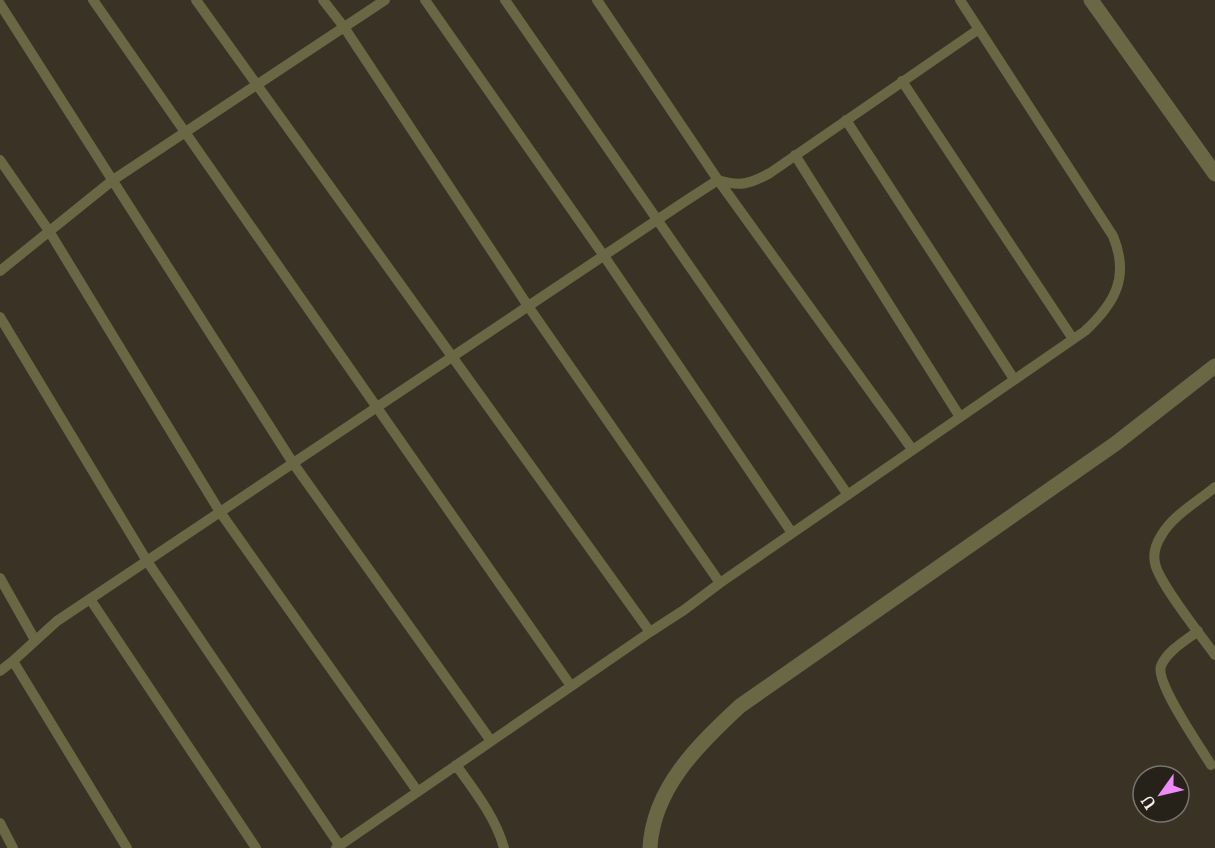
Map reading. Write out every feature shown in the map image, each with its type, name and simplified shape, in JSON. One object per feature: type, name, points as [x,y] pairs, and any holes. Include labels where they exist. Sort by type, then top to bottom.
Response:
[{"type":"street","points":[[1091,0],[1215,174]]},
{"type":"street","points":[[650,848],[660,805],[676,774],[698,746],[740,706],[1115,444],[1215,366]]},
{"type":"lane","points":[[93,0],[571,686]]},
{"type":"lane","points":[[196,0],[650,632]]},
{"type":"lane","points":[[323,0],[344,27],[528,306],[720,583]]},
{"type":"lane","points":[[0,271],[113,180],[385,0]]},
{"type":"lane","points":[[425,0],[604,256],[792,533]]},
{"type":"lane","points":[[505,0],[848,495]]},
{"type":"lane","points":[[597,0],[718,180],[912,449]]},
{"type":"lane","points":[[0,317],[147,561],[338,847],[1084,332],[1110,304],[1118,289],[1120,274],[1118,247],[1113,236],[960,0]]},
{"type":"lane","points":[[0,4],[293,464],[491,741]]},
{"type":"lane","points":[[0,671],[57,621],[658,219],[718,180],[736,184],[753,183],[770,173],[979,29]]},
{"type":"lane","points":[[902,81],[1073,339]]},
{"type":"lane","points":[[846,120],[1014,380]]},
{"type":"lane","points":[[795,156],[960,417]]},
{"type":"lane","points":[[0,160],[49,231],[220,512],[418,792]]},
{"type":"lane","points":[[1214,653],[1161,578],[1155,562],[1155,554],[1166,529],[1215,487]]},
{"type":"lane","points":[[0,578],[35,640]]},
{"type":"lane","points":[[90,599],[256,848]]},
{"type":"lane","points":[[1198,631],[1173,650],[1161,664],[1160,671],[1165,689],[1211,765]]},
{"type":"lane","points":[[13,661],[127,848]]},
{"type":"lane","points":[[456,765],[486,810],[504,848]]},
{"type":"lane","points":[[0,823],[13,848]]},
{"type":"shaded area","points":[[0,0],[1215,0],[1215,848],[0,848]]}]
